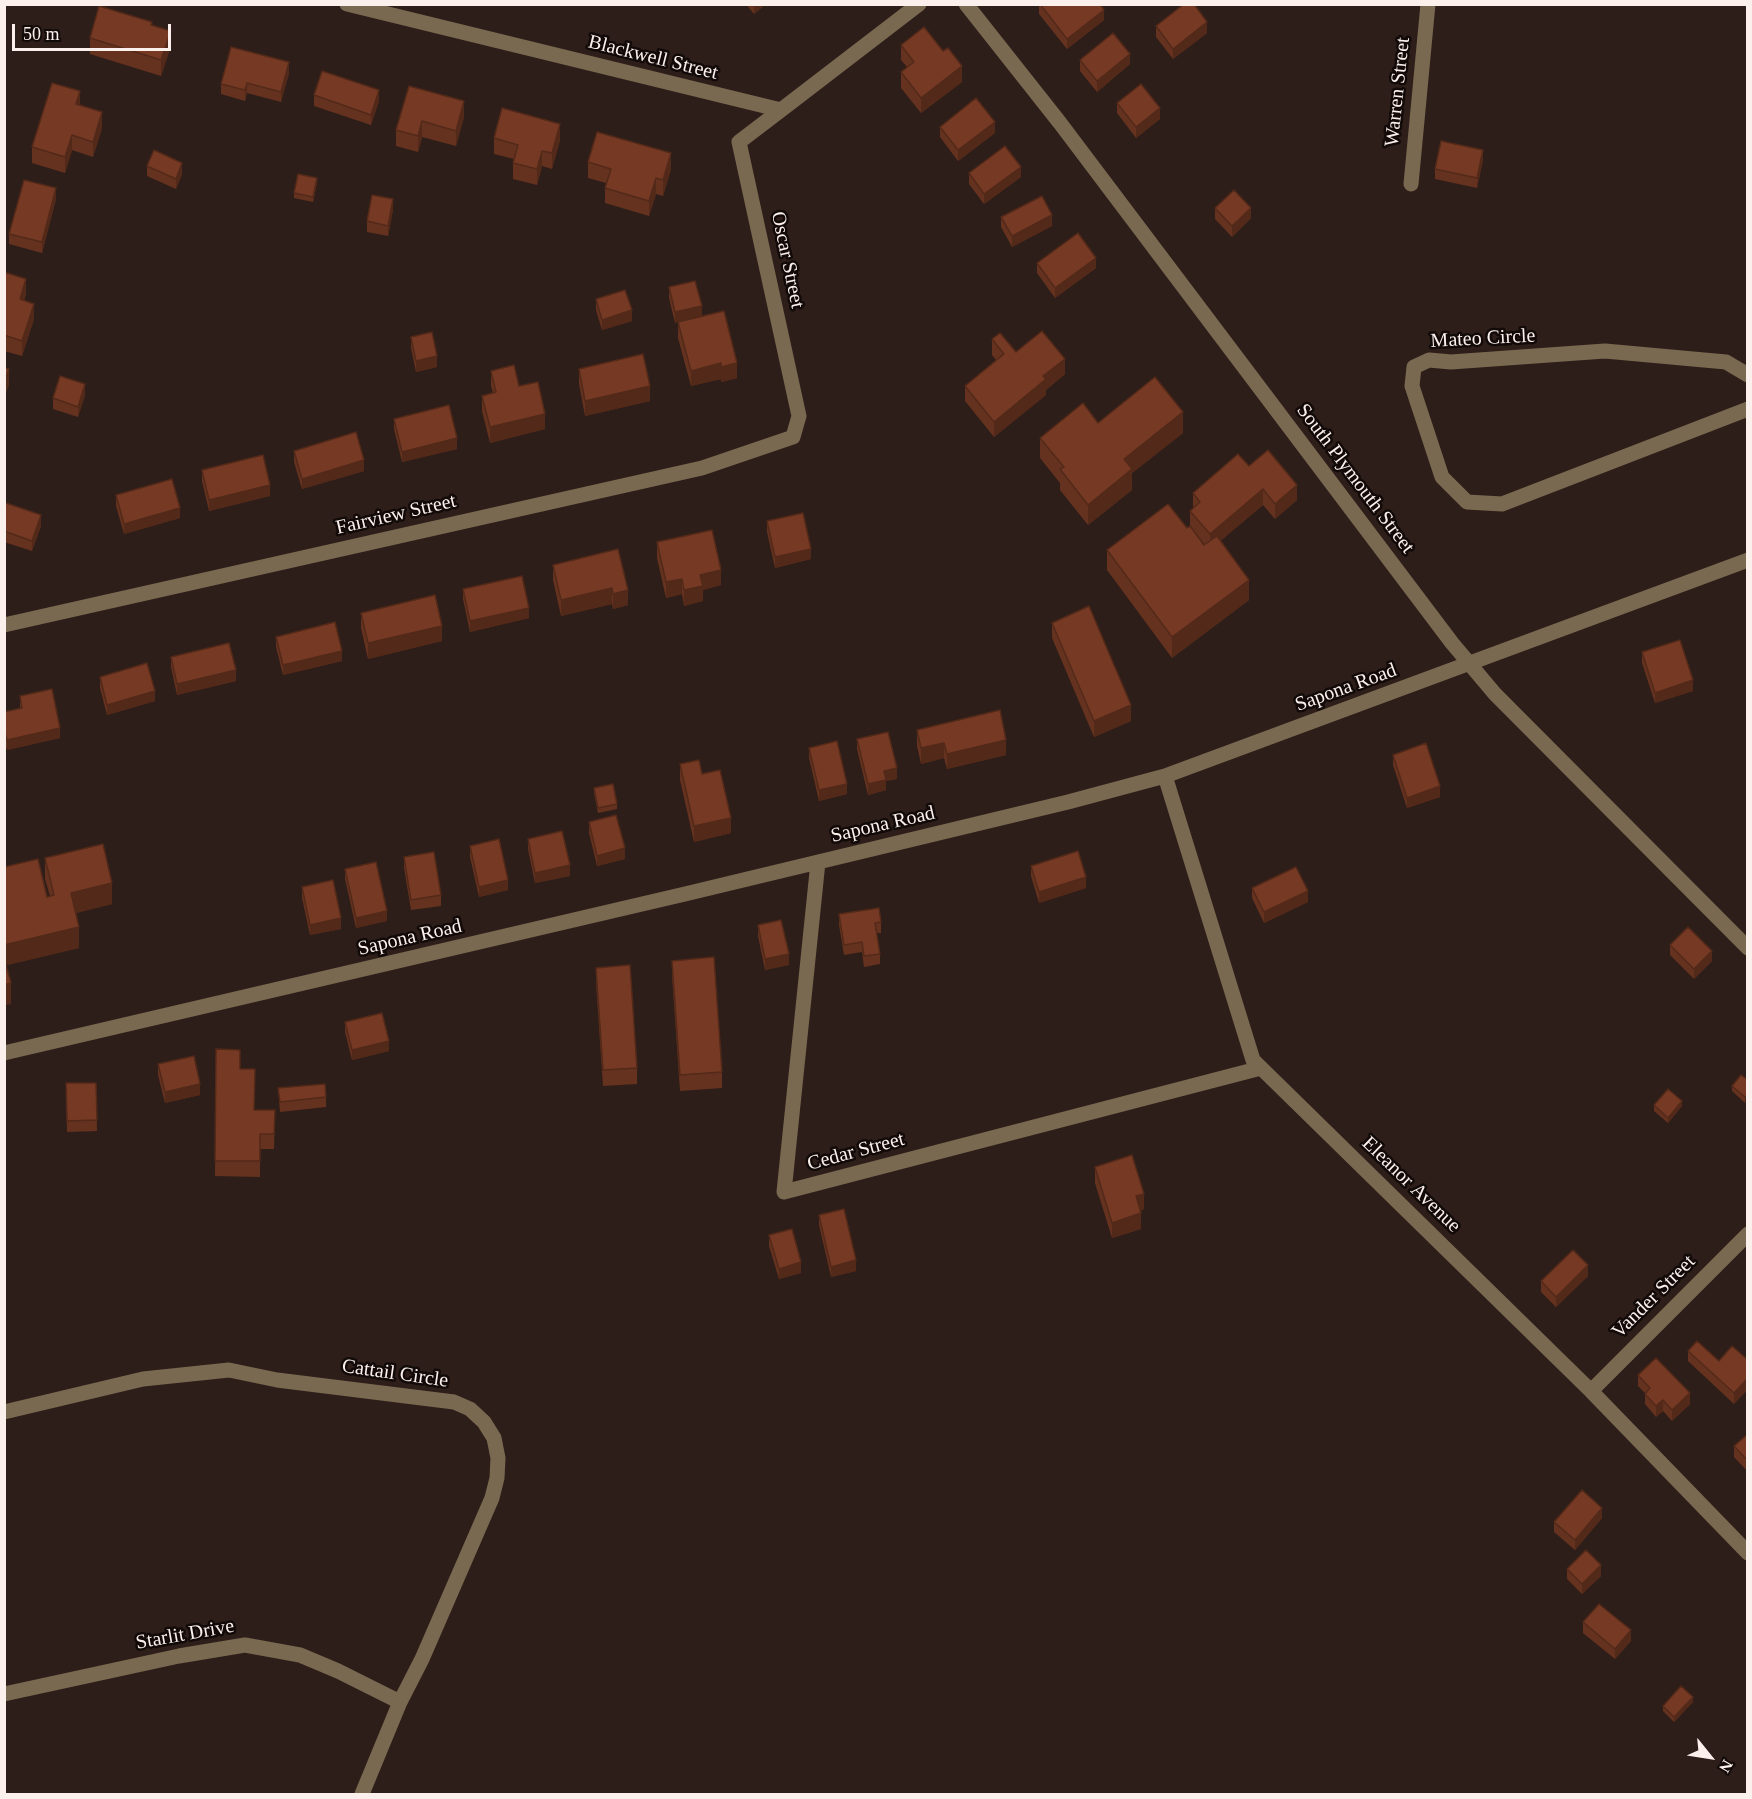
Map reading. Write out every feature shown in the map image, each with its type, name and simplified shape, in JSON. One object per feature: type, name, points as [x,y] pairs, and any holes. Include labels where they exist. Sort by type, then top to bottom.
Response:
[{"type":"street","name":"Blackwell Street","points":[[347,4],[781,110]]},
{"type":"street","points":[[781,110],[919,4]]},
{"type":"street","name":"South Plymouth Street","points":[[966,4],[1060,123],[1469,664],[1495,694],[1748,948]]},
{"type":"street","name":"Warren Street","points":[[1411,184],[1428,4]]},
{"type":"street","name":"Oscar Street","points":[[781,110],[740,142],[799,416],[793,437]]},
{"type":"street","name":"Mateo Circle","points":[[1748,375],[1726,362],[1605,351],[1451,362],[1429,360],[1414,367],[1412,386],[1442,477],[1467,502],[1502,504],[1748,409]]},
{"type":"street","name":"Fairview Street","points":[[4,625],[702,468],[793,437]]},
{"type":"street","name":"Sapona Road","points":[[4,1053],[818,862],[1165,776],[1748,560]]},
{"type":"street","name":"Eleanor Avenue","points":[[1165,776],[1253,1060],[1590,1391],[1748,1553]]},
{"type":"street","name":"Cedar Street","points":[[818,862],[784,1192],[1261,1068]]},
{"type":"street","name":"Vander Street","points":[[1590,1391],[1748,1234]]},
{"type":"street","name":"Cattail Circle","points":[[4,1412],[142,1379],[229,1370],[277,1380],[454,1402],[470,1409],[484,1422],[494,1438],[498,1458],[498,1478],[492,1498],[400,1702],[362,1794]]},
{"type":"street","name":"Starlit Drive","points":[[4,1694],[179,1656],[245,1645],[300,1655],[400,1702]]},
{"type":"building","points":[[1040,4],[1100,4],[1104,10],[1067,39]]},
{"type":"building","points":[[1184,4],[1194,4],[1207,22],[1173,49],[1156,26]]},
{"type":"building","points":[[99,6],[152,22],[151,25],[171,31],[161,60],[90,38]]},
{"type":"building","points":[[924,27],[943,51],[948,48],[962,66],[921,98],[901,72],[914,62],[901,45]]},
{"type":"building","points":[[1113,33],[1130,54],[1097,81],[1080,60]]},
{"type":"building","points":[[231,47],[289,62],[281,92],[247,83],[245,90],[221,84]]},
{"type":"building","points":[[322,71],[379,90],[371,115],[314,95]]},
{"type":"building","points":[[52,83],[80,91],[76,104],[102,112],[93,142],[72,135],[65,157],[32,147]]},
{"type":"building","points":[[1141,84],[1160,108],[1136,127],[1117,103]]},
{"type":"building","points":[[409,86],[464,101],[456,131],[422,121],[418,136],[396,130]]},
{"type":"building","points":[[976,98],[995,122],[958,150],[940,127]]},
{"type":"building","points":[[502,108],[560,124],[552,153],[542,151],[537,169],[513,163],[518,145],[494,138]]},
{"type":"building","points":[[597,132],[671,153],[663,180],[656,178],[649,201],[605,188],[611,169],[588,162]]},
{"type":"building","points":[[1441,141],[1483,150],[1477,178],[1435,169]]},
{"type":"building","points":[[1005,146],[1021,167],[984,194],[969,173]]},
{"type":"building","points":[[154,150],[182,163],[176,179],[147,166]]},
{"type":"building","points":[[298,174],[317,178],[313,197],[294,193]]},
{"type":"building","points":[[24,180],[56,188],[42,242],[9,234]]},
{"type":"building","points":[[1234,190],[1251,208],[1232,226],[1215,208]]},
{"type":"building","points":[[372,195],[393,199],[388,226],[367,221]]},
{"type":"building","points":[[1042,196],[1052,215],[1012,236],[1001,217]]},
{"type":"building","points":[[1078,233],[1096,258],[1055,288],[1037,263]]},
{"type":"building","points":[[4,272],[26,279],[20,299],[34,304],[22,341],[4,335]]},
{"type":"building","points":[[695,281],[702,306],[675,312],[669,287]]},
{"type":"building","points":[[625,290],[632,310],[602,320],[596,299]]},
{"type":"building","points":[[724,311],[737,363],[721,367],[721,363],[691,371],[678,322]]},
{"type":"building","points":[[1042,331],[1065,359],[1043,376],[1046,379],[994,422],[965,386],[1004,354],[992,339],[1000,333],[1016,352]]},
{"type":"building","points":[[432,332],[437,356],[416,361],[411,337]]},
{"type":"building","points":[[643,354],[650,386],[585,401],[579,369]]},
{"type":"building","points":[[514,365],[519,386],[538,382],[545,414],[490,427],[482,396],[496,392],[491,371]]},
{"type":"building","points":[[4,368],[9,369],[4,382]]},
{"type":"building","points":[[60,376],[85,384],[78,407],[53,398]]},
{"type":"building","points":[[1155,377],[1183,412],[1124,459],[1132,469],[1088,505],[1060,469],[1064,467],[1040,438],[1083,403],[1098,423]]},
{"type":"building","points":[[449,405],[457,438],[402,452],[394,419]]},
{"type":"building","points":[[356,432],[364,460],[302,479],[294,451]]},
{"type":"building","points":[[1268,450],[1297,485],[1275,504],[1263,489],[1210,534],[1190,511],[1200,502],[1193,493],[1238,454],[1249,466]]},
{"type":"building","points":[[263,455],[270,485],[209,500],[202,470]]},
{"type":"building","points":[[172,479],[180,508],[124,524],[116,495]]},
{"type":"building","points":[[6,503],[41,515],[32,541],[4,531]]},
{"type":"building","points":[[1168,504],[1187,528],[1190,526],[1204,545],[1217,536],[1249,580],[1172,637],[1107,550]]},
{"type":"building","points":[[803,513],[811,549],[775,557],[767,521]]},
{"type":"building","points":[[712,530],[721,570],[700,575],[703,586],[684,590],[682,579],[666,582],[657,542]]},
{"type":"building","points":[[618,549],[628,590],[613,594],[612,588],[561,600],[553,565]]},
{"type":"building","points":[[522,576],[529,608],[470,621],[463,589]]},
{"type":"building","points":[[435,595],[442,626],[368,643],[361,613]]},
{"type":"building","points":[[1089,606],[1131,705],[1094,721],[1052,623]]},
{"type":"building","points":[[335,622],[342,651],[283,665],[276,637]]},
{"type":"building","points":[[1680,640],[1693,680],[1655,693],[1642,652]]},
{"type":"building","points":[[229,643],[236,670],[177,684],[171,657]]},
{"type":"building","points":[[147,663],[155,691],[107,705],[100,677]]},
{"type":"building","points":[[52,689],[60,728],[7,740],[4,730],[4,712],[22,708],[20,696]]},
{"type":"building","points":[[1000,710],[1006,740],[947,754],[944,743],[921,748],[917,730]]},
{"type":"building","points":[[888,732],[897,768],[884,771],[886,780],[868,784],[857,739]]},
{"type":"building","points":[[837,741],[847,784],[819,790],[809,748]]},
{"type":"building","points":[[1426,743],[1440,786],[1407,798],[1393,755]]},
{"type":"building","points":[[699,760],[702,774],[720,770],[731,818],[694,826],[680,764]]},
{"type":"building","points":[[613,784],[617,804],[598,808],[594,788]]},
{"type":"building","points":[[616,815],[625,848],[597,856],[589,822]]},
{"type":"building","points":[[562,831],[570,865],[535,873],[528,839]]},
{"type":"building","points":[[499,839],[508,880],[479,887],[470,846]]},
{"type":"building","points":[[103,844],[112,883],[71,893],[79,927],[4,945],[4,867],[38,859],[47,897],[54,895],[45,858]]},
{"type":"building","points":[[1078,851],[1086,877],[1039,892],[1031,866]]},
{"type":"building","points":[[434,852],[441,895],[411,900],[404,857]]},
{"type":"building","points":[[376,862],[387,911],[356,918],[345,869]]},
{"type":"building","points":[[1296,867],[1308,891],[1264,912],[1252,888]]},
{"type":"building","points":[[333,880],[341,918],[310,925],[302,887]]},
{"type":"building","points":[[879,908],[881,922],[875,923],[880,954],[864,956],[862,942],[844,945],[839,914]]},
{"type":"building","points":[[781,920],[789,954],[765,959],[758,925]]},
{"type":"building","points":[[1688,927],[1712,951],[1694,969],[1670,945]]},
{"type":"building","points":[[714,957],[722,1072],[680,1075],[672,961]]},
{"type":"building","points":[[4,958],[11,983],[4,985]]},
{"type":"building","points":[[630,965],[637,1068],[603,1070],[596,968]]},
{"type":"building","points":[[382,1013],[389,1041],[352,1050],[345,1022]]},
{"type":"building","points":[[216,1049],[240,1050],[240,1069],[255,1069],[254,1110],[275,1110],[274,1134],[260,1134],[260,1161],[215,1161]]},
{"type":"building","points":[[194,1056],[200,1084],[165,1092],[158,1064]]},
{"type":"building","points":[[1741,1075],[1748,1080],[1748,1095],[1745,1097],[1732,1086]]},
{"type":"building","points":[[66,1083],[96,1083],[97,1120],[67,1121]]},
{"type":"building","points":[[325,1084],[326,1097],[280,1102],[278,1088]]},
{"type":"building","points":[[1668,1089],[1682,1101],[1668,1118],[1654,1105]]},
{"type":"building","points":[[1132,1155],[1144,1194],[1136,1196],[1141,1213],[1112,1223],[1095,1167]]},
{"type":"building","points":[[844,1209],[856,1260],[831,1267],[819,1215]]},
{"type":"building","points":[[792,1229],[801,1262],[779,1269],[769,1235]]},
{"type":"building","points":[[1573,1250],[1588,1265],[1556,1297],[1541,1281]]},
{"type":"building","points":[[1697,1341],[1719,1361],[1732,1346],[1748,1360],[1748,1378],[1734,1393],[1688,1351]]},
{"type":"building","points":[[1656,1358],[1690,1393],[1672,1410],[1663,1400],[1656,1406],[1645,1394],[1650,1388],[1638,1375]]},
{"type":"building","points":[[1748,1434],[1748,1461],[1734,1446]]},
{"type":"building","points":[[1582,1490],[1602,1508],[1575,1540],[1554,1522]]},
{"type":"building","points":[[1586,1550],[1601,1565],[1582,1584],[1567,1569]]},
{"type":"building","points":[[1599,1604],[1631,1630],[1615,1649],[1583,1622]]},
{"type":"building","points":[[1681,1686],[1693,1697],[1674,1717],[1663,1706]]}]
